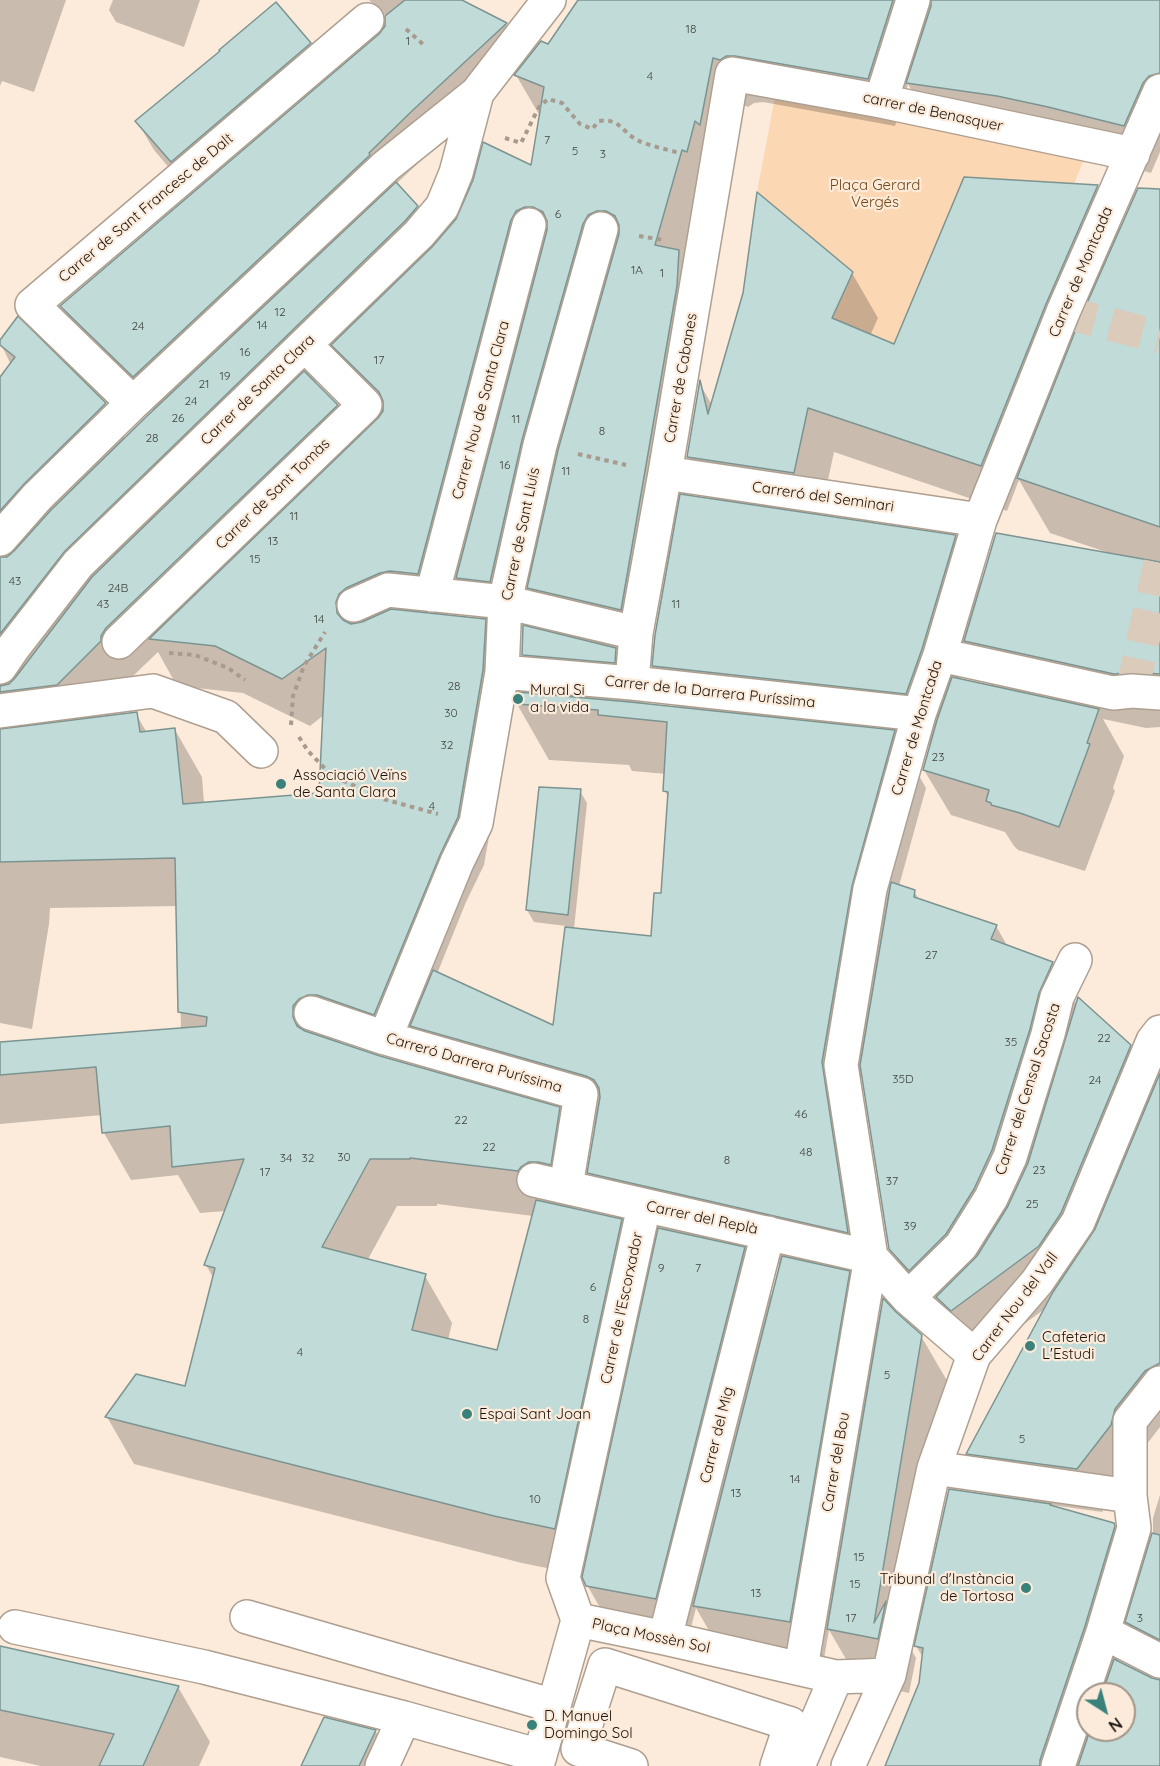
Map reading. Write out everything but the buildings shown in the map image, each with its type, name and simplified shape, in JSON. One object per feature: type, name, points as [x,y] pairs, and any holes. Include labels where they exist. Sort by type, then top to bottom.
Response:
[{"type":"street","points":[[0,539],[37,497],[133,404],[386,166],[477,93],[549,0]]},
{"type":"street","points":[[881,100],[913,0]]},
{"type":"street","name":"Carrer de Sant Francesc de Dalt","points":[[133,404],[32,305],[367,20]]},
{"type":"street","name":"carrer de Benasquer","points":[[732,74],[881,100],[1133,154]]},
{"type":"street","name":"Carrer de Cabanes","points":[[632,683],[636,633],[732,74]]},
{"type":"street","name":"Carrer de Montcada","points":[[871,1257],[841,1065],[870,889],[919,714],[940,655],[980,520],[1063,312],[1160,91]]},
{"type":"street","name":"Carrer de Santa Clara","points":[[0,667],[78,564],[419,234],[442,207],[456,173],[477,93]]},
{"type":"street","name":"Carrer Nou de Santa Clara","points":[[432,595],[529,225]]},
{"type":"street","name":"Carrer de Sant Lluís","points":[[385,1038],[457,862],[476,824],[502,672],[505,602],[540,445],[601,229]]},
{"type":"street","name":"Carrer de Sant Tomàs","points":[[119,642],[365,405],[305,345]]},
{"type":"street","name":"Carreró del Seminari","points":[[665,473],[980,520]]},
{"type":"street","points":[[354,605],[388,590],[505,602],[636,633]]},
{"type":"street","points":[[940,655],[1113,693],[1132,691],[1160,693]]},
{"type":"street","name":"Carrer de la Darrera Puríssima","points":[[502,672],[632,683],[919,714]]},
{"type":"street","points":[[0,711],[153,691],[226,717],[261,751]]},
{"type":"street","name":"Carrer del Censal Sacosta","points":[[908,1298],[961,1246],[991,1198],[1010,1157],[1057,997],[1075,960]]},
{"type":"street","name":"Carreró Darrera Puríssima","points":[[311,1013],[385,1038],[581,1094],[566,1187]]},
{"type":"street","name":"Carrer Nou del Vall","points":[[848,1766],[890,1675],[934,1468],[974,1355],[1037,1282],[1078,1222],[1153,1041],[1160,1032]]},
{"type":"street","name":"Carrer del Replà","points":[[534,1180],[871,1257]]},
{"type":"street","name":"Carrer de l'Escorxador","points":[[578,1620],[563,1578],[644,1206]]},
{"type":"street","name":"Carrer del Mig","points":[[665,1638],[768,1233]]},
{"type":"street","points":[[871,1257],[908,1298],[974,1355]]},
{"type":"street","name":"Carrer del Bou","points":[[801,1668],[871,1257]]},
{"type":"street","points":[[1058,1766],[1103,1632],[1134,1528],[1130,1496],[1145,1420],[1160,1383]]},
{"type":"street","points":[[934,1468],[1130,1496]]},
{"type":"street","points":[[247,1617],[554,1706]]},
{"type":"street","name":"Plaça Mossèn Sol","points":[[539,1761],[578,1620],[836,1677],[890,1675]]},
{"type":"street","points":[[15,1627],[204,1666],[404,1718],[539,1761]]},
{"type":"street","points":[[1103,1632],[1160,1661]]},
{"type":"street","points":[[631,1766],[578,1749],[605,1665],[791,1724],[777,1766]]},
{"type":"street","points":[[798,1766],[836,1677]]},
{"type":"street","points":[[382,1766],[404,1718]]},
{"type":"path","points":[[508,128],[503,138],[521,143],[539,107],[548,99],[562,103],[580,124],[592,129],[599,121],[608,120],[622,126],[638,141],[717,165]]},
{"type":"path","points":[[601,229],[703,247]]},
{"type":"path","points":[[540,445],[665,473]]},
{"type":"path","points":[[291,725],[293,696],[304,666],[323,634],[354,605]]},
{"type":"green space","name":"Plaça Gerard Vergés","points":[[775,97],[1085,157],[1074,184],[964,177],[894,344],[832,318],[853,272],[757,192]]},
{"type":"tunnel","points":[[1063,312],[1160,337]]},
{"type":"tunnel","points":[[1132,691],[1160,563]]},
{"type":"place","name":"Mural Si a la vida","points":[[518,699]]},
{"type":"place","name":"Associació Veïns de Santa Clara","points":[[281,784]]},
{"type":"place","name":"Cafeteria L'Estudi","points":[[1030,1346]]},
{"type":"place","name":"Espai Sant Joan","points":[[467,1414]]},
{"type":"place","name":"Tribunal d'Instància de Tortosa","points":[[1026,1588]]},
{"type":"place","name":"D. Manuel Domingo Sol","points":[[532,1725]]}]
